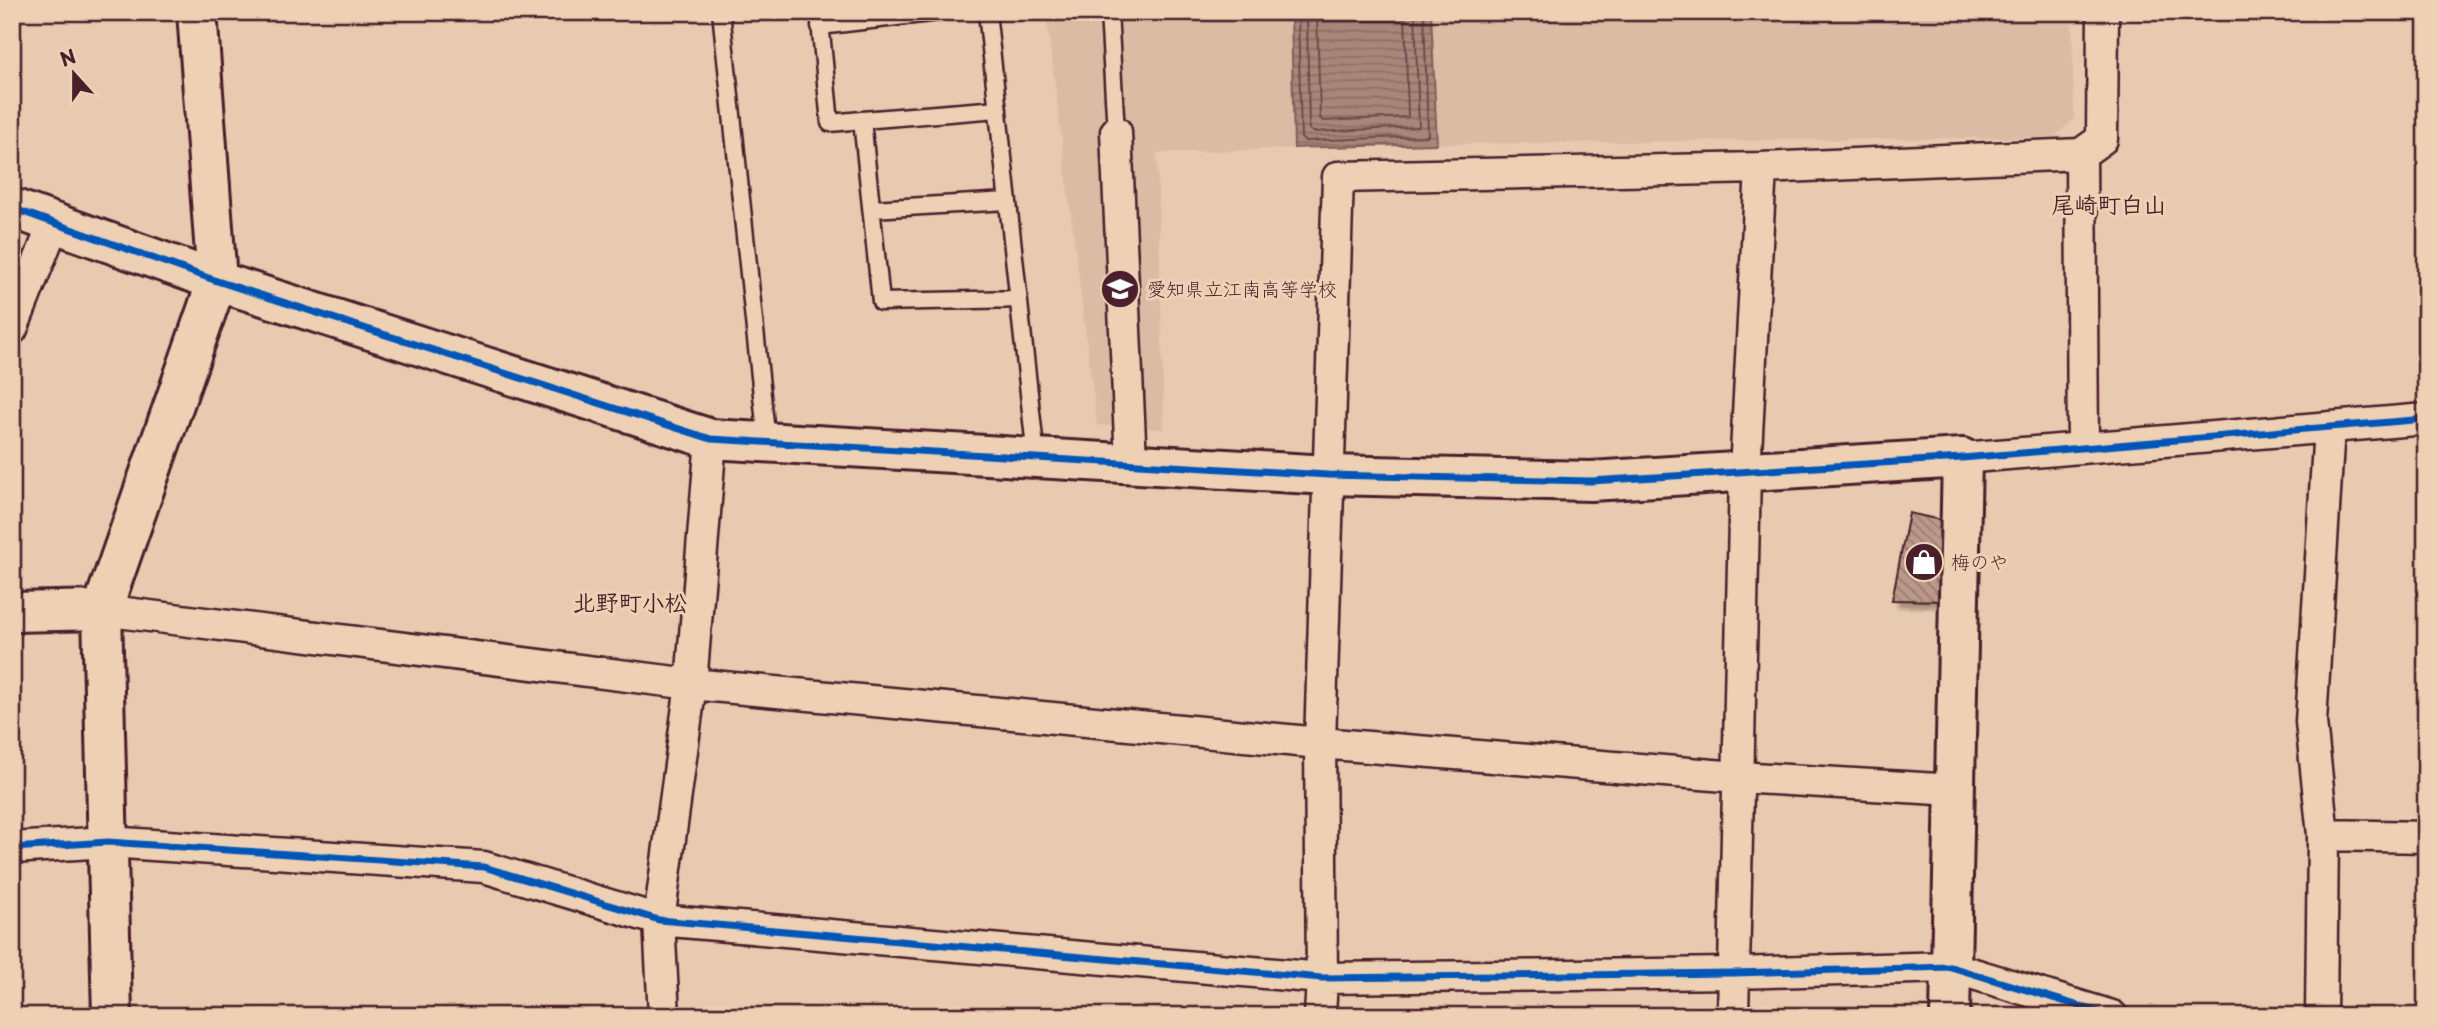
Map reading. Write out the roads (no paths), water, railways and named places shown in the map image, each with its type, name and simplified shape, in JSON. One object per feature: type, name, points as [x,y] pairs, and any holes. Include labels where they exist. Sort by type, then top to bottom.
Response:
[{"type":"street","points":[[112,1016],[102,610],[216,281],[197,12]]},
{"type":"street","points":[[1320,1016],[1320,743],[1338,177],[1761,168],[2081,154],[2102,139],[2103,12]]},
{"type":"street","points":[[1116,132],[1131,462]]},
{"type":"street","points":[[2081,154],[2083,447]]},
{"type":"street","points":[[1733,1016],[1745,472],[1761,168]]},
{"type":"street","points":[[12,208],[216,281],[711,439],[1328,475],[1591,481],[1962,457],[2426,419]]},
{"type":"street","points":[[12,329],[54,223]]},
{"type":"street","points":[[2321,1016],[2323,835],[2311,722],[2329,427]]},
{"type":"street","points":[[664,1016],[659,920],[691,684],[711,439]]},
{"type":"street","points":[[1950,1016],[1962,457]]},
{"type":"street","points":[[12,612],[102,610],[691,684],[1320,743],[1738,777],[1955,790]]},
{"type":"street","points":[[2323,835],[2426,837]]},
{"type":"street","points":[[12,848],[108,842],[484,867],[659,920],[1322,978],[1734,973],[1951,967],[2112,1016]]},
{"type":"lane","points":[[721,12],[767,442]]},
{"type":"lane","points":[[939,12],[819,19],[830,123],[998,109]]},
{"type":"lane","points":[[988,12],[1036,457]]},
{"type":"lane","points":[[1109,12],[1116,132]]},
{"type":"lane","points":[[862,120],[881,302],[1018,299]]},
{"type":"lane","points":[[872,209],[1008,201]]},
{"type":"water","points":[[1291,12],[1431,12],[1437,144],[1294,148]]},
{"type":"place","name":"愛知県立江南高等学校","points":[[1120,289]]},
{"type":"place","name":"梅のや","points":[[1924,562]]},
{"type":"district","name":"尾崎町白山","points":[[2109,205]]},
{"type":"district","name":"北野町小松","points":[[630,603]]}]
